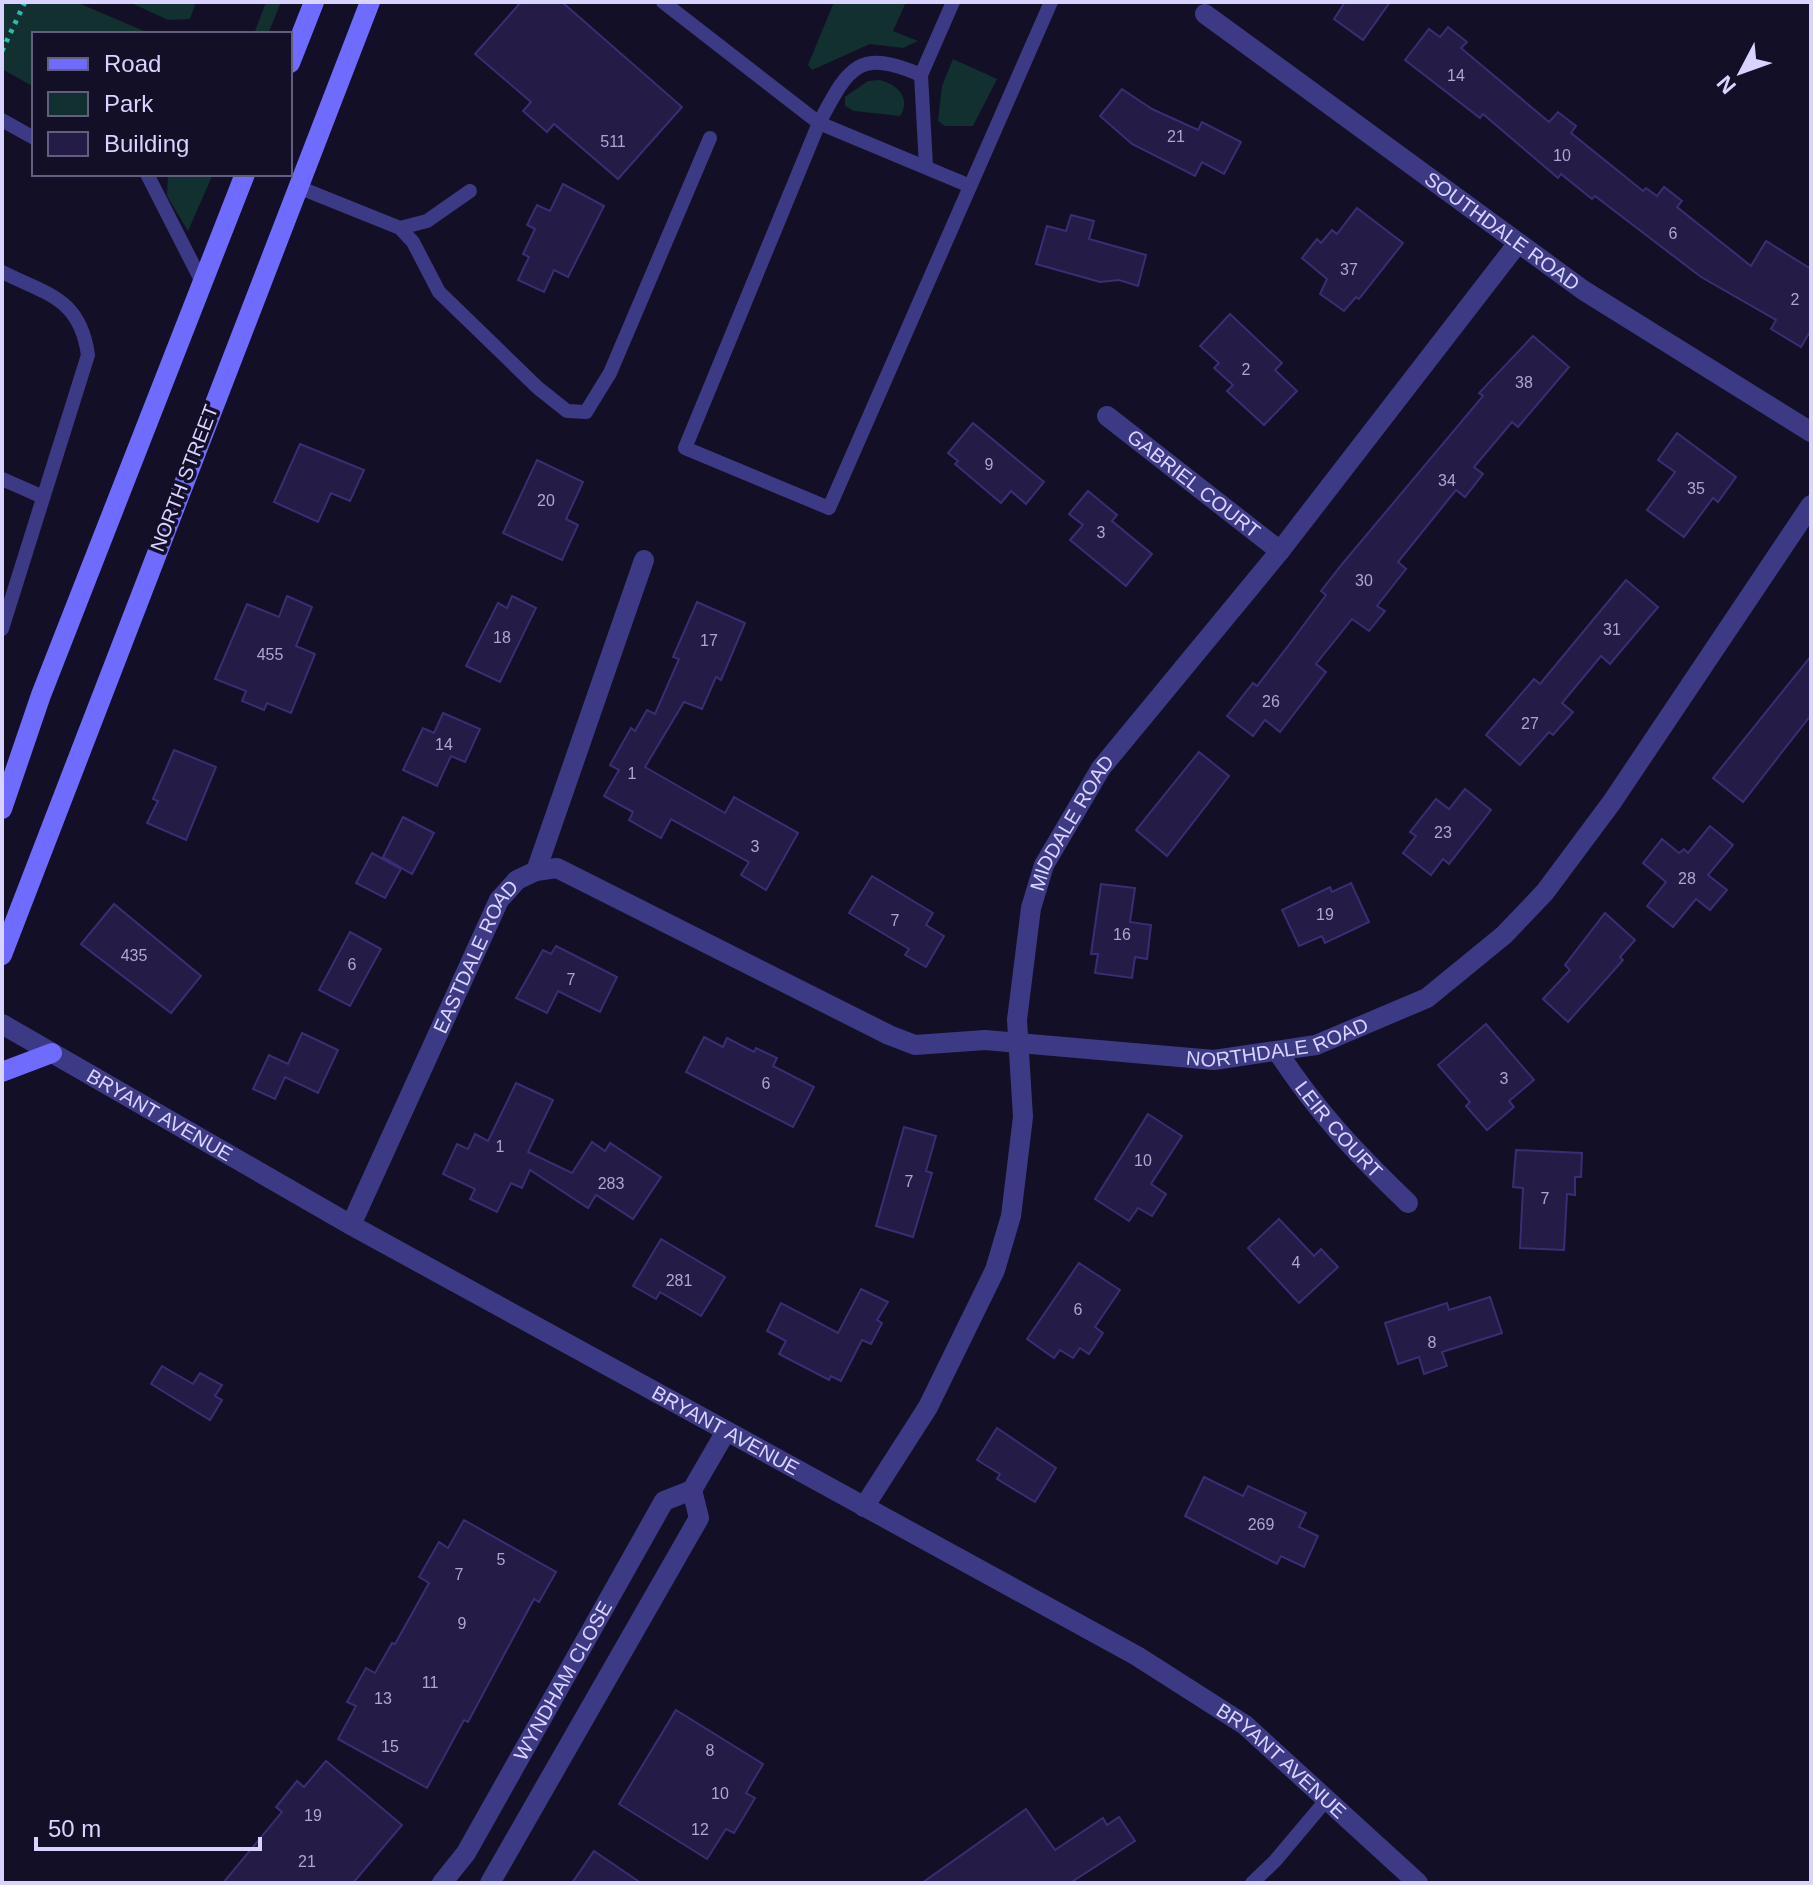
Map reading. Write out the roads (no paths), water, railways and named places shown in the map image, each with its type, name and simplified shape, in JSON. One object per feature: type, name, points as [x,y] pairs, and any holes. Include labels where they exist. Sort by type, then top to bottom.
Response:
[{"type":"main road","points":[[292,58],[314,2]]},
{"type":"main road","name":"NORTH STREET","points":[[2,955],[370,2]]},
{"type":"main road","points":[[2,809],[41,695],[244,176]]},
{"type":"main road","points":[[2,1072],[52,1053]]},
{"type":"street","name":"SOUTHDALE ROAD","points":[[1205,14],[1583,290],[1811,432]]},
{"type":"street","name":"MIDDALE ROAD","points":[[864,1507],[928,1407],[995,1270],[1011,1216],[1023,1117],[1017,1020],[1031,908],[1044,865],[1101,768],[1280,551],[1518,243]]},
{"type":"street","name":"GABRIEL COURT","points":[[1107,416],[1280,551]]},
{"type":"street","name":"NORTHDALE ROAD","points":[[536,871],[557,868],[875,1028],[915,1045],[985,1040],[1214,1060],[1316,1045],[1427,998],[1504,935],[1545,892],[1612,802],[1811,505]]},
{"type":"street","name":"EASTDALE ROAD","points":[[351,1225],[499,900],[517,880],[536,871],[644,560]]},
{"type":"street","name":"BRYANT AVENUE","points":[[2,1024],[351,1225],[725,1433],[1137,1656],[1245,1725],[1418,1883]]},
{"type":"street","name":"LEIR COURT","points":[[1277,1051],[1309,1099],[1343,1141],[1408,1203]]},
{"type":"street","name":"WYNDHAM CLOSE","points":[[442,1883],[466,1853],[664,1501],[692,1490],[725,1433]]},
{"type":"street","name":"WYNDHAM CLOSE","points":[[494,1878],[699,1518],[692,1490]]},
{"type":"street","points":[[466,1853],[494,1878]]},
{"type":"lane","points":[[663,2],[819,123],[970,186]]},
{"type":"lane","points":[[926,166],[921,75],[953,2]]},
{"type":"lane","points":[[921,75],[893,63],[876,61],[857,67],[842,80],[819,123],[685,448],[829,508],[1051,2]]},
{"type":"lane","points":[[2,120],[32,137]]},
{"type":"lane","points":[[298,187],[400,228],[413,242],[439,292],[538,388],[567,411],[586,412],[610,373],[710,138]]},
{"type":"lane","points":[[148,176],[202,282]]},
{"type":"lane","points":[[400,228],[427,221],[470,191]]},
{"type":"lane","points":[[2,272],[65,303],[84,326],[88,355],[2,629]]},
{"type":"lane","points":[[2,479],[43,497]]},
{"type":"lane","points":[[1252,1883],[1275,1861],[1328,1798]]}]
